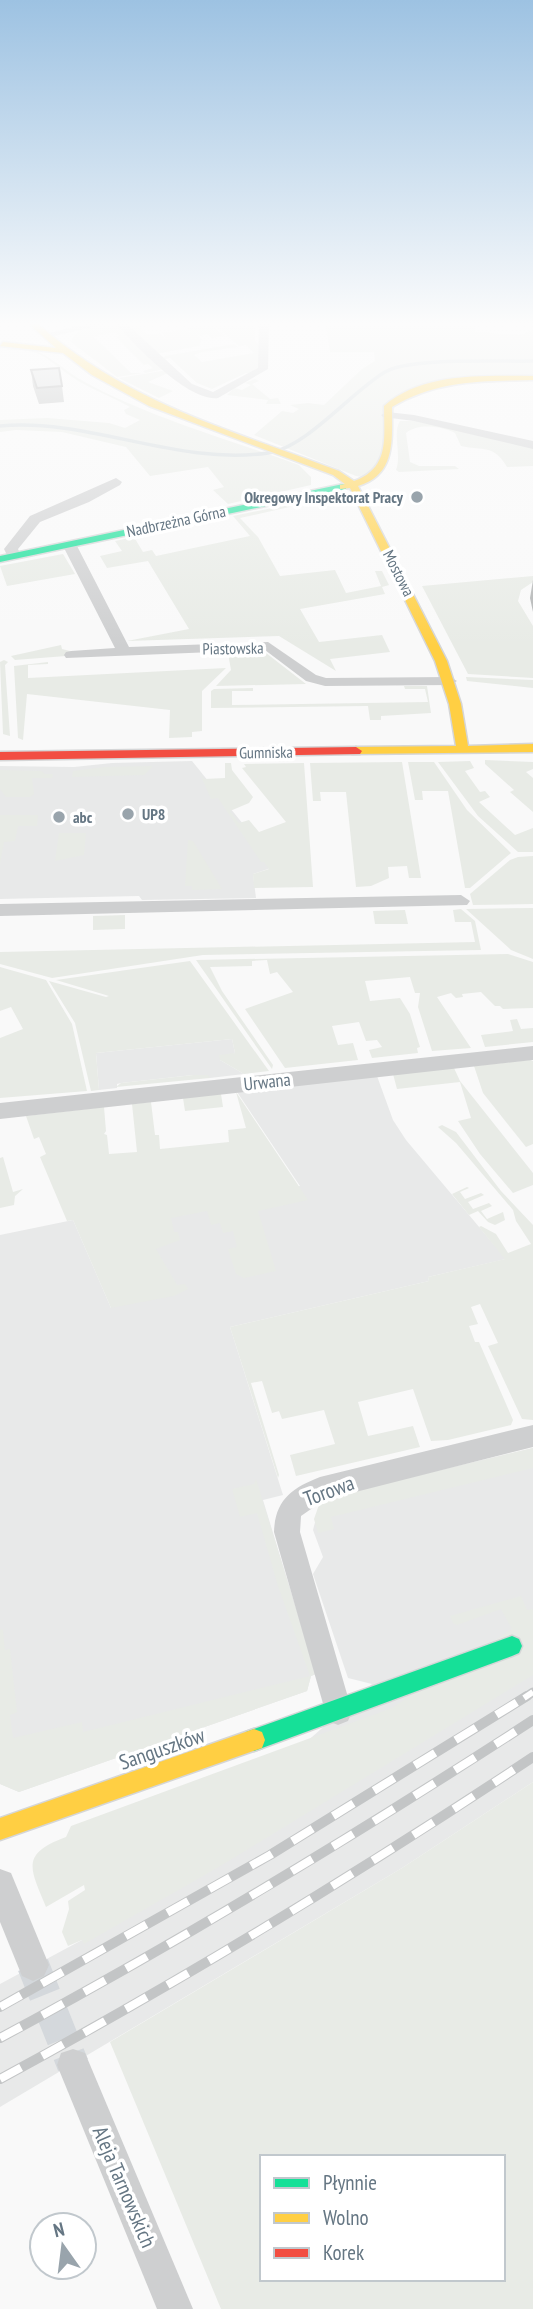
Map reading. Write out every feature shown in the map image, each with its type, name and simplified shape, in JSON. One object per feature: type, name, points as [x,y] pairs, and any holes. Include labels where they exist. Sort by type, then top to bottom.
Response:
[{"type":"street","points":[[223,431],[336,473],[353,485],[374,476],[387,463],[390,451],[388,431]]},
{"type":"street","points":[[472,431],[533,444]]},
{"type":"street","points":[[7,558],[35,519],[85,499],[116,482]]},
{"type":"street","name":"Nadbrzeżna Górna","points":[[7,558],[353,485]]},
{"type":"street","name":"Mostowa","points":[[353,485],[423,621],[450,681],[462,728],[463,749]]},
{"type":"street","points":[[70,545],[124,652]]},
{"type":"street","name":"Piastowska","points":[[71,655],[268,646],[311,678],[325,682],[450,681]]},
{"type":"street","name":"Gumniska","points":[[0,756],[533,748]]},
{"type":"street","points":[[0,910],[461,901]]},
{"type":"street","name":"Urwana","points":[[0,1111],[533,1053]]},
{"type":"street","name":"Torowa","points":[[338,1710],[287,1532],[286,1516],[298,1499],[320,1489],[533,1436]]},
{"type":"street","name":"Sanguszków","points":[[0,1829],[512,1646]]},
{"type":"street","points":[[0,1884],[33,1965]]},
{"type":"street","name":"Aleja Tarnowskich","points":[[73,2065],[175,2309]]},
{"type":"shaded area","points":[[33,431],[201,431],[299,465],[311,477],[311,485],[228,504],[213,490],[224,487],[208,467],[150,476],[126,447],[62,432]]},
{"type":"shaded area","points":[[259,431],[391,431],[386,463],[362,477],[254,435]]},
{"type":"shaded area","points":[[410,431],[406,433],[410,462],[419,466],[455,466],[459,469],[399,472],[396,470],[397,432]]},
{"type":"shaded area","points":[[448,431],[464,431],[533,446],[533,466],[507,467],[493,452],[461,446],[455,433]]},
{"type":"shaded area","points":[[292,504],[294,506],[240,518],[258,537],[280,576],[335,570],[346,593],[381,586],[375,571],[382,571],[389,585],[382,587],[385,594],[300,609],[319,642],[382,635],[390,652],[330,659],[336,671],[279,636],[127,641],[189,629],[148,561],[107,568],[100,556],[122,551],[115,541],[134,537],[143,552],[152,550],[156,556],[250,536],[233,516]]},
{"type":"shaded area","points":[[63,554],[75,574],[7,586],[0,566]]},
{"type":"shaded area","points":[[533,576],[533,582],[521,590],[518,601],[533,626],[533,678],[468,674],[422,586]]},
{"type":"shaded area","points":[[61,645],[62,649],[70,651],[66,656],[15,660],[11,656]]},
{"type":"shaded area","points":[[228,653],[266,653],[306,684],[216,686],[231,670]]},
{"type":"shaded area","points":[[0,662],[8,662],[5,665],[10,736],[3,734]]},
{"type":"shaded area","points":[[48,662],[28,665],[28,678],[226,668],[202,691],[202,731],[192,732],[192,737],[169,738],[170,710],[27,694],[23,740],[18,738],[14,666]]},
{"type":"shaded area","points":[[466,677],[533,680],[533,688],[467,681]]},
{"type":"shaded area","points":[[404,686],[427,686],[431,713],[381,716],[381,720],[370,720],[368,706],[211,708],[211,691],[214,689],[253,688],[253,691],[232,691],[232,705],[428,702],[425,689],[405,689]]},
{"type":"shaded area","points":[[485,760],[533,762],[533,769],[526,772],[533,778],[533,812],[510,792],[514,790],[485,764]]},
{"type":"shaded area","points":[[192,761],[277,866],[253,874],[256,898],[142,900],[139,896],[0,899],[0,766],[74,767]]},
{"type":"shaded area","points":[[470,761],[474,768],[465,771],[480,792],[485,791],[490,797],[479,802],[515,835],[533,828],[533,852],[518,852],[478,816],[438,762]]},
{"type":"shaded area","points":[[402,762],[421,878],[409,878],[407,866],[388,867],[389,878],[371,886],[356,887],[346,792],[320,792],[321,801],[313,801],[310,763]]},
{"type":"shaded area","points":[[408,762],[434,762],[467,810],[511,853],[470,888],[465,888],[448,791],[422,791],[423,800],[415,800]]},
{"type":"shaded area","points":[[225,763],[231,763],[232,770],[253,797],[249,803],[230,811],[239,823],[249,820],[259,832],[286,822],[242,768],[246,767],[244,764],[304,763],[313,887],[254,888],[253,874],[269,869],[261,862],[218,798],[211,799],[200,774],[204,779],[225,778]]},
{"type":"shaded area","points":[[152,766],[144,775],[72,777],[73,771]]},
{"type":"shaded area","points":[[0,770],[53,774],[52,778],[32,778],[34,794],[30,797],[6,797],[0,789]]},
{"type":"shaded area","points":[[0,815],[38,815],[37,826],[18,826],[15,841],[4,842],[0,864]]},
{"type":"shaded area","points":[[59,833],[86,833],[84,855],[55,861]]},
{"type":"shaded area","points":[[188,840],[193,841],[222,889],[192,890],[192,886],[185,886]]},
{"type":"shaded area","points":[[533,856],[533,904],[473,905],[470,894],[510,860]]},
{"type":"shaded area","points":[[533,908],[533,959],[511,950],[466,909]]},
{"type":"shaded area","points":[[461,909],[475,921],[481,950],[203,955],[52,978],[0,964],[0,952],[475,942],[471,922],[455,922],[453,910]]},
{"type":"shaded area","points":[[405,910],[408,924],[375,924],[373,911]]},
{"type":"shaded area","points":[[125,915],[125,929],[93,930],[93,916]]},
{"type":"shaded area","points":[[508,954],[533,962],[533,1008],[503,1009],[495,1006],[481,992],[462,994],[463,997],[456,998],[451,993],[437,997],[471,1048],[432,1051],[418,1007],[420,993],[415,993],[410,977],[365,981],[370,1001],[400,998],[410,1014],[420,1047],[417,1048],[418,1053],[372,1058],[369,1050],[382,1047],[377,1040],[366,1041],[359,1022],[332,1026],[338,1045],[353,1043],[358,1060],[285,1068],[245,1009],[293,992],[277,972],[270,974],[267,960],[252,961],[252,966],[210,967],[222,991],[273,1065],[272,1069],[196,960]]},
{"type":"shaded area","points":[[190,961],[269,1071],[244,1074],[220,1060],[219,1055],[235,1053],[232,1039],[96,1053],[99,1090],[91,1091],[75,1023],[49,981],[106,997],[109,996],[56,980]]},
{"type":"shaded area","points":[[0,967],[46,980],[72,1024],[87,1091],[0,1098],[0,1038],[23,1029],[11,1007],[0,1011]]},
{"type":"shaded area","points":[[517,1019],[521,1029],[533,1028],[533,1042],[485,1047],[481,1035],[513,1031],[510,1020]]},
{"type":"shaded area","points":[[232,1039],[235,1053],[220,1060],[244,1074],[210,1078],[193,1075],[121,1083],[117,1084],[117,1088],[99,1090],[96,1053]]},
{"type":"shaded area","points":[[533,1061],[533,1144],[526,1147],[483,1093],[474,1066]]},
{"type":"shaded area","points":[[454,1068],[460,1081],[533,1173],[533,1185],[513,1193],[480,1154],[458,1121],[471,1118],[460,1082],[397,1089],[393,1074]]},
{"type":"shaded area","points":[[208,1075],[210,1078],[116,1087],[121,1083]]},
{"type":"shaded area","points":[[377,1076],[393,1120],[406,1140],[506,1259],[428,1277],[429,1281],[230,1327],[283,1495],[263,1500],[316,1674],[311,1676],[307,1691],[19,1792],[0,1784],[0,1235],[73,1220],[111,1308],[133,1210],[300,1186],[237,1092]]},
{"type":"shaded area","points":[[236,1092],[308,1200],[258,1211],[276,1271],[244,1278],[236,1274],[228,1249],[237,1247],[233,1231],[223,1233],[220,1223],[211,1225],[207,1211],[171,1218],[174,1232],[178,1232],[180,1240],[156,1249],[177,1285],[185,1284],[188,1289],[174,1296],[111,1308],[73,1220],[67,1221],[40,1157],[46,1154],[39,1137],[34,1139],[26,1116],[104,1107],[104,1134],[107,1135],[109,1154],[137,1152],[132,1104],[151,1102],[155,1135],[159,1135],[160,1149],[229,1142],[228,1130],[246,1128]]},
{"type":"shaded area","points":[[221,1094],[223,1107],[185,1111],[183,1098]]},
{"type":"shaded area","points":[[442,1125],[456,1132],[501,1191],[533,1225],[533,1420],[522,1419],[488,1346],[498,1343],[480,1304],[471,1307],[478,1324],[469,1326],[475,1342],[479,1342],[513,1420],[511,1425],[448,1440],[431,1441],[413,1389],[358,1402],[368,1436],[413,1426],[420,1447],[296,1476],[290,1455],[335,1444],[324,1410],[282,1419],[279,1411],[272,1413],[262,1381],[251,1383],[278,1478],[230,1327],[429,1281],[428,1277],[505,1259],[479,1227],[481,1226],[496,1234],[508,1253],[531,1244],[516,1221],[513,1210],[456,1143],[438,1127]]},
{"type":"shaded area","points":[[3,1157],[13,1192],[23,1189],[15,1196],[14,1205],[0,1208],[0,1158]]},
{"type":"shaded area","points":[[469,1188],[460,1192],[465,1199],[481,1193],[484,1195],[468,1202],[473,1209],[489,1203],[492,1206],[481,1211],[487,1219],[503,1212],[505,1220],[495,1225],[488,1222],[478,1211],[469,1215],[452,1194]]},
{"type":"shaded area","points":[[533,1448],[533,1782],[402,1868],[0,2107],[0,1984],[82,1940],[372,1684],[348,1678],[313,1574],[323,1557],[313,1530],[321,1499]]},
{"type":"shaded area","points":[[533,1448],[533,1468],[331,1517],[334,1529],[318,1533],[314,1519],[321,1499]]},
{"type":"shaded area","points":[[256,1479],[316,1674],[311,1676],[307,1691],[19,1792],[0,1784],[0,1630],[3,1629],[5,1650],[10,1649],[17,1712],[10,1715],[13,1738],[82,1722],[83,1732],[310,1676],[278,1586],[257,1513],[240,1517],[232,1489],[254,1484]]},
{"type":"shaded area","points":[[521,1596],[527,1610],[533,1609],[533,1675],[217,1868],[84,1944],[82,1940],[68,1946],[62,1932],[69,1909],[68,1901],[85,1890],[84,1885],[46,1907],[36,1882],[33,1864],[35,1856],[41,1850],[66,1837],[71,1826],[392,1708],[512,1629],[501,1609],[457,1625],[450,1616]]},
{"type":"shaded area","points":[[533,1782],[533,2309],[221,2309],[110,2042],[402,1868]]},
{"type":"waterway","points":[[79,431],[167,448],[234,455],[268,453],[283,449],[312,431]]},
{"type":"tunnel","points":[[33,1965],[73,2065]]},
{"type":"railway","points":[[527,1696],[533,1692]]},
{"type":"railway","points":[[0,2007],[270,1855],[527,1696]]},
{"type":"railway","points":[[0,2038],[270,1885],[533,1720]]},
{"type":"railway","points":[[0,2079],[270,1924],[533,1757]]},
{"type":"traffic: fast","points":[[0,559],[343,487]]},
{"type":"traffic: fast","points":[[254,1740],[512,1646]]},
{"type":"traffic: slow","points":[[218,431],[336,473],[353,485],[441,661],[455,704],[463,749]]},
{"type":"traffic: slow","points":[[343,487],[373,476],[381,468],[388,448],[388,431]]},
{"type":"traffic: slow","points":[[356,751],[533,748]]},
{"type":"traffic: slow","points":[[0,1829],[254,1740]]},
{"type":"traffic: jam","points":[[0,756],[356,751]]},
{"type":"place","name":"Okregowy Inspektorat Pracy","points":[[417,497]]},
{"type":"place","name":"UP8","points":[[128,814]]},
{"type":"place","name":"abc","points":[[59,817]]}]
